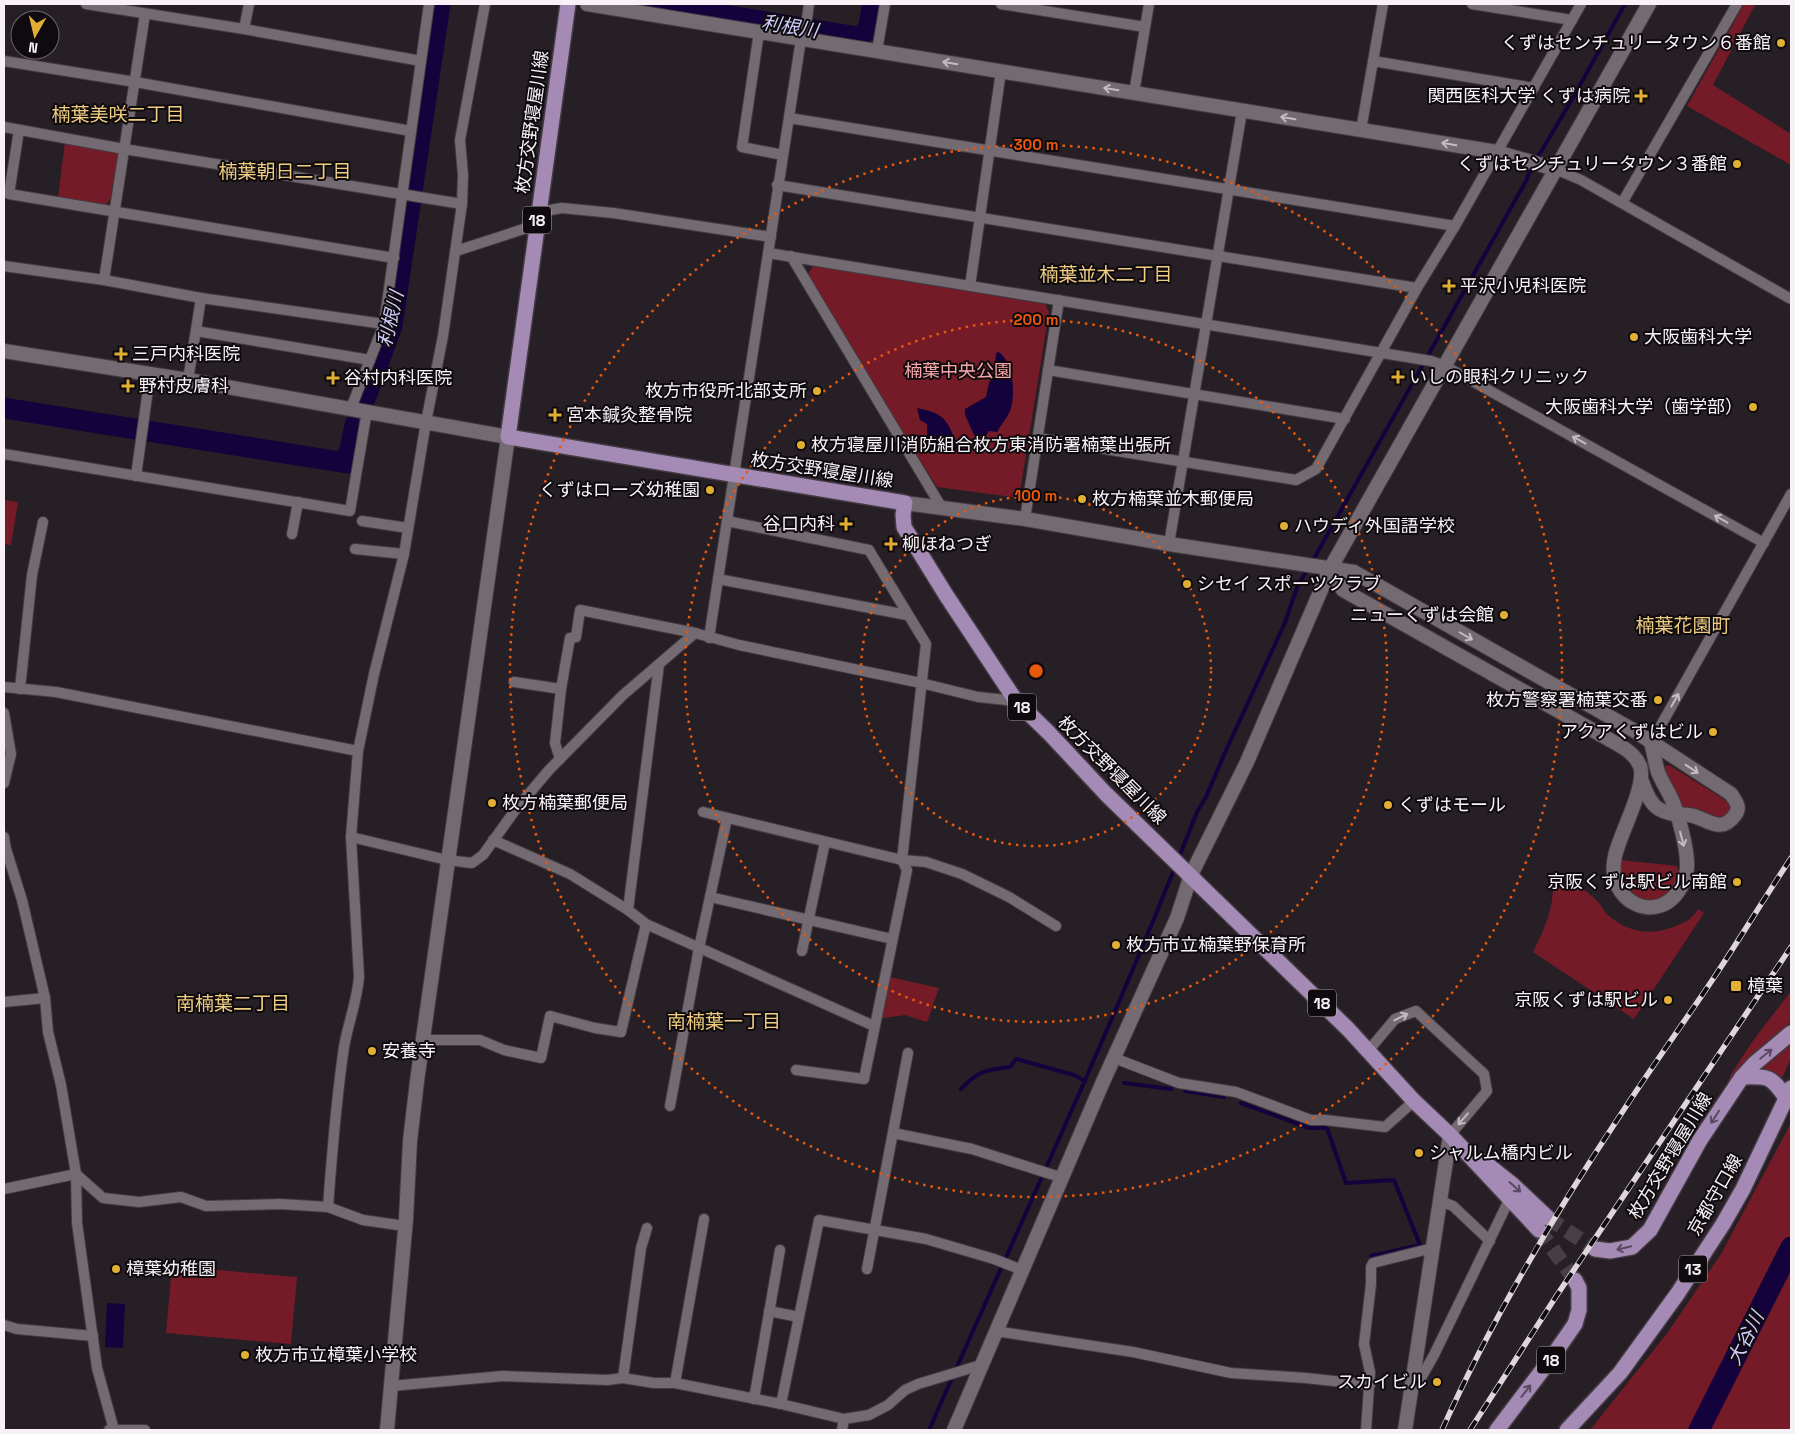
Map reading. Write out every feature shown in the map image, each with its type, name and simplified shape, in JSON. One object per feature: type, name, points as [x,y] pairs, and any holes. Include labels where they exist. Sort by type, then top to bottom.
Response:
[{"type":"main road","name":"枚方交野寝屋川線","points":[[568,4],[508,437],[905,503],[904,527],[1016,702],[1049,733],[1106,794],[1341,1022],[1414,1101],[1450,1135],[1539,1230]]},
{"type":"main road","name":"枚方交野寝屋川線","points":[[1595,1249],[1610,1251],[1632,1246],[1650,1230],[1700,1140],[1742,1076],[1791,1033]]},
{"type":"main road","points":[[1742,1076],[1763,1076],[1789,1093]]},
{"type":"main road","name":"京都守口線","points":[[1567,1430],[1620,1373],[1678,1293],[1743,1190],[1789,1093]]},
{"type":"main road","name":"枚方交野寝屋川線","points":[[1450,1135],[1513,1185],[1548,1218]]},
{"type":"main road","name":"18","points":[[1497,1430],[1575,1324],[1579,1310],[1576,1280]]},
{"type":"street","points":[[86,4],[244,29],[421,61]]},
{"type":"street","points":[[244,29],[249,4]]},
{"type":"street","points":[[351,408],[384,324],[429,4]]},
{"type":"street","points":[[328,1207],[334,1124],[345,1045],[360,977],[351,837],[358,751],[374,674],[404,554],[426,422],[443,336],[462,204],[463,175],[460,140],[485,4]]},
{"type":"street","points":[[588,4],[759,32],[804,34],[877,51],[1497,152],[1556,169],[1581,180],[1791,299]]},
{"type":"street","points":[[709,638],[771,237],[777,184],[809,4]]},
{"type":"street","points":[[877,51],[885,4]]},
{"type":"street","points":[[1001,4],[1145,27]]},
{"type":"street","points":[[1134,93],[1149,4]]},
{"type":"street","points":[[1361,130],[1384,4]]},
{"type":"street","points":[[1472,4],[1572,20]]},
{"type":"street","points":[[1037,438],[1296,480],[1316,469],[1382,354],[1417,288],[1455,226],[1581,4]]},
{"type":"street","points":[[954,1430],[1063,1178],[1075,1146],[1177,918],[1191,875],[1247,762],[1330,569],[1649,4]]},
{"type":"street","points":[[1622,203],[1737,4]]},
{"type":"street","points":[[104,280],[145,14]]},
{"type":"street","points":[[759,32],[742,147],[783,155]]},
{"type":"street","points":[[4,61],[135,82],[411,131]]},
{"type":"street","points":[[1373,61],[1534,88]]},
{"type":"street","points":[[970,286],[1001,71]]},
{"type":"street","points":[[1169,544],[1242,111]]},
{"type":"street","points":[[789,118],[1455,226]]},
{"type":"street","points":[[4,127],[124,149],[462,204]]},
{"type":"street","points":[[20,130],[9,194],[394,258]]},
{"type":"street","points":[[777,184],[1417,288]]},
{"type":"street","points":[[456,251],[562,208],[613,213],[771,237]]},
{"type":"street","points":[[768,253],[1431,361],[1445,366],[1764,543]]},
{"type":"street","points":[[791,256],[942,508]]},
{"type":"street","points":[[4,266],[104,280],[201,298],[384,324]]},
{"type":"street","points":[[188,380],[201,298]]},
{"type":"street","points":[[1025,519],[1059,300]]},
{"type":"street","points":[[196,331],[370,360]]},
{"type":"street","points":[[4,351],[188,380],[508,437],[422,1040],[410,1141],[405,1226],[387,1430]]},
{"type":"street","points":[[1048,370],[1345,419]]},
{"type":"street","points":[[136,476],[150,375]]},
{"type":"street","points":[[4,454],[350,511],[367,411]]},
{"type":"street","points":[[1330,569],[1343,590],[1624,748],[1635,756],[1640,765],[1641,779],[1638,794],[1617,846],[1613,863],[1616,884],[1629,902],[1649,908],[1661,906],[1679,891],[1684,882],[1687,863],[1676,815],[1658,772],[1652,743],[1791,494]]},
{"type":"street","points":[[292,534],[298,502]]},
{"type":"street","points":[[905,503],[1025,519],[1169,544],[1354,572],[1630,728],[1731,794],[1738,804],[1736,814],[1728,823],[1717,825],[1708,823],[1698,817],[1676,815],[1658,808],[1652,801],[1641,779]]},
{"type":"street","points":[[362,521],[408,528]]},
{"type":"street","points":[[727,521],[869,550],[926,644],[902,860],[907,870],[864,1079],[796,1070]]},
{"type":"street","points":[[20,689],[32,575],[42,522]]},
{"type":"street","points":[[355,548],[404,554]]},
{"type":"street","points":[[718,579],[907,615]]},
{"type":"street","points":[[560,760],[555,743],[561,689],[570,638],[576,637],[580,610],[695,633],[709,638],[978,697],[1016,702]]},
{"type":"street","points":[[351,837],[447,860],[472,863],[483,855],[516,809],[560,760],[623,695],[695,633]]},
{"type":"street","points":[[628,910],[658,664]]},
{"type":"street","points":[[514,682],[561,689]]},
{"type":"street","points":[[4,687],[60,693],[358,751]]},
{"type":"street","points":[[4,713],[11,754],[4,782]]},
{"type":"street","points":[[703,812],[902,860],[926,862],[962,874],[1009,897],[1056,926]]},
{"type":"street","points":[[670,1106],[699,948],[727,818]]},
{"type":"street","points":[[4,837],[6,850],[22,900],[45,998],[48,1032],[60,1085],[76,1174],[78,1223],[97,1368],[112,1430],[145,1430]]},
{"type":"street","points":[[493,840],[570,874],[628,910],[646,924],[874,1026]]},
{"type":"street","points":[[802,951],[825,842]]},
{"type":"street","points":[[710,896],[892,939]]},
{"type":"street","points":[[422,1040],[480,1040],[504,1050],[541,1058],[550,1016],[595,1028],[621,1032],[646,924]]},
{"type":"street","points":[[4,1002],[45,998]]},
{"type":"street","points":[[1368,1051],[1395,1019],[1416,1011],[1484,1074],[1487,1092],[1450,1135],[1405,1430]]},
{"type":"street","points":[[867,1269],[908,1053]]},
{"type":"street","points":[[1114,1058],[1179,1083],[1236,1092],[1310,1120],[1385,1127],[1414,1101]]},
{"type":"street","points":[[893,1133],[972,1149],[1063,1178]]},
{"type":"street","points":[[76,1174],[103,1198],[139,1202],[181,1197],[206,1206],[280,1204],[328,1207],[363,1220],[405,1226]]},
{"type":"street","points":[[4,1188],[76,1174]]},
{"type":"street","points":[[1412,1384],[1418,1383],[1434,1356],[1509,1200]]},
{"type":"street","points":[[1440,1201],[1453,1206],[1490,1241]]},
{"type":"street","points":[[675,1384],[704,1219]]},
{"type":"street","points":[[781,1404],[819,1220],[926,1239],[994,1259],[1022,1270]]},
{"type":"street","points":[[623,1378],[641,1248],[647,1228]]},
{"type":"street","points":[[1366,1430],[1370,1372],[1364,1344],[1372,1263],[1432,1248]]},
{"type":"street","points":[[754,1399],[780,1250]]},
{"type":"street","points":[[769,1311],[799,1317]]},
{"type":"street","points":[[4,1325],[92,1336]]},
{"type":"street","points":[[996,1331],[1133,1352],[1231,1373],[1370,1385]]},
{"type":"street","points":[[391,1386],[503,1376],[607,1380],[623,1378],[675,1384],[781,1404],[844,1419],[869,1415],[888,1406],[905,1390],[918,1384],[981,1365]]},
{"type":"street","points":[[842,1430],[844,1419]]},
{"type":"green space","points":[[1744,4],[1755,5],[1713,85],[1791,134],[1791,165],[1687,106]]},
{"type":"green space","points":[[65,142],[114,149],[118,154],[110,200],[104,206],[58,198]]},
{"type":"green space","name":"楠葉中央公園","points":[[813,266],[1045,304],[1049,312],[1019,498],[937,487],[806,277]]},
{"type":"green space","points":[[4,500],[18,502],[11,545],[4,544]]},
{"type":"green space","points":[[1669,765],[1728,802],[1731,808],[1730,813],[1719,820],[1695,808],[1682,807],[1664,772],[1665,766]]},
{"type":"green space","points":[[1621,860],[1677,866],[1678,878],[1672,888],[1662,897],[1656,900],[1645,900],[1634,894],[1624,883],[1620,874]]},
{"type":"green space","points":[[1572,880],[1593,897],[1615,921],[1639,931],[1664,930],[1687,921],[1698,909],[1704,913],[1634,1019],[1533,952],[1549,914],[1553,890]]},
{"type":"green space","points":[[885,976],[939,988],[927,1022],[905,1015],[876,1019]]},
{"type":"green space","points":[[1791,991],[1791,1021],[1737,1075],[1720,1104],[1731,1074],[1752,1042]]},
{"type":"green space","points":[[1791,1039],[1791,1058],[1782,1078],[1757,1069]]},
{"type":"green space","points":[[1791,1123],[1791,1430],[1590,1430],[1668,1332],[1721,1254]]},
{"type":"green space","points":[[172,1266],[297,1277],[291,1344],[166,1333]]},
{"type":"shaded area","points":[[999,352],[1008,364],[1011,373],[1013,391],[1011,408],[997,432],[989,431],[985,437],[974,435],[965,415],[965,409],[986,397],[989,383],[994,374],[996,353]]},
{"type":"shaded area","points":[[917,408],[935,413],[946,421],[960,450],[937,449],[928,446],[927,424],[920,420]]},
{"type":"shaded area","points":[[107,1303],[125,1304],[123,1348],[105,1347]]},
{"type":"waterway","name":"利根川","points":[[4,408],[347,463],[355,426],[392,326],[440,4]]},
{"type":"waterway","name":"利根川","points":[[655,4],[858,37],[868,30],[873,4]]},
{"type":"waterway","points":[[1536,160],[1625,4]]},
{"type":"waterway","points":[[1312,562],[1526,181],[1532,166]]},
{"type":"waterway","points":[[1178,860],[1197,812],[1206,797],[1284,625],[1297,588],[1308,568]]},
{"type":"waterway","points":[[929,1430],[1085,1079],[1175,867]]},
{"type":"waterway","points":[[961,1089],[972,1078],[982,1072],[1010,1067],[1016,1059],[1074,1075],[1085,1081]]},
{"type":"waterway","points":[[1124,1083],[1171,1089]]},
{"type":"waterway","points":[[1185,1091],[1224,1097]]},
{"type":"waterway","points":[[1241,1103],[1309,1128],[1327,1128],[1346,1183],[1394,1180],[1420,1245],[1371,1256]]},
{"type":"waterway","name":"大谷川","points":[[1699,1430],[1791,1247]]},
{"type":"tunnel","points":[[1548,1218],[1595,1249]]},
{"type":"tunnel","points":[[1539,1230],[1575,1280]]},
{"type":"railway","points":[[1442,1430],[1461,1388],[1503,1307],[1549,1227],[1598,1149],[1715,976],[1791,858]]},
{"type":"railway","points":[[1470,1430],[1557,1295],[1791,947]]},
{"type":"place","name":"くずはセンチュリータウン６番館","points":[[1781,43]]},
{"type":"place","name":"関西医科大学 くずは病院","points":[[1641,96]]},
{"type":"place","name":"くずはセンチュリータウン３番館","points":[[1737,164]]},
{"type":"place","name":"平沢小児科医院","points":[[1449,286]]},
{"type":"place","name":"大阪歯科大学","points":[[1634,337]]},
{"type":"place","name":"三戸内科医院","points":[[121,354]]},
{"type":"place","name":"いしの眼科クリニック","points":[[1398,377]]},
{"type":"place","name":"谷村内科医院","points":[[333,378]]},
{"type":"place","name":"野村皮膚科","points":[[128,386]]},
{"type":"place","name":"枚方市役所北部支所","points":[[817,391]]},
{"type":"place","name":"大阪歯科大学（歯学部）","points":[[1753,407]]},
{"type":"place","name":"宮本鍼灸整骨院","points":[[555,415]]},
{"type":"place","name":"枚方寝屋川消防組合枚方東消防署楠葉出張所","points":[[801,445]]},
{"type":"place","name":"くずはローズ幼稚園","points":[[710,490]]},
{"type":"place","name":"枚方楠葉並木郵便局","points":[[1082,499]]},
{"type":"place","name":"谷口内科","points":[[846,524]]},
{"type":"place","name":"ハウディ外国語学校","points":[[1284,526]]},
{"type":"place","name":"柳ほねつぎ","points":[[891,544]]},
{"type":"place","name":"シセイ スポーツクラブ","points":[[1187,584]]},
{"type":"place","name":"ニューくずは会館","points":[[1504,615]]},
{"type":"place","name":"枚方警察署楠葉交番","points":[[1658,700]]},
{"type":"place","name":"アクアくずはビル","points":[[1713,732]]},
{"type":"place","name":"枚方楠葉郵便局","points":[[492,803]]},
{"type":"place","name":"くずはモール","points":[[1388,805]]},
{"type":"place","name":"京阪くずは駅ビル南館","points":[[1737,882]]},
{"type":"place","name":"枚方市立楠葉野保育所","points":[[1116,945]]},
{"type":"place","name":"樟葉","points":[[1736,986]]},
{"type":"place","name":"京阪くずは駅ビル","points":[[1668,1000]]},
{"type":"place","name":"安養寺","points":[[372,1051]]},
{"type":"place","name":"シャルム橋内ビル","points":[[1419,1153]]},
{"type":"place","name":"樟葉幼稚園","points":[[116,1269]]},
{"type":"place","name":"枚方市立樟葉小学校","points":[[245,1355]]},
{"type":"place","name":"スカイビル","points":[[1437,1382]]},
{"type":"district","name":"楠葉美咲二丁目","points":[[118,114]]},
{"type":"district","name":"楠葉朝日二丁目","points":[[285,171]]},
{"type":"district","name":"楠葉並木二丁目","points":[[1106,274]]},
{"type":"district","name":"楠葉花園町","points":[[1683,625]]},
{"type":"district","name":"南楠葉二丁目","points":[[233,1003]]},
{"type":"district","name":"南楠葉一丁目","points":[[724,1021]]}]
